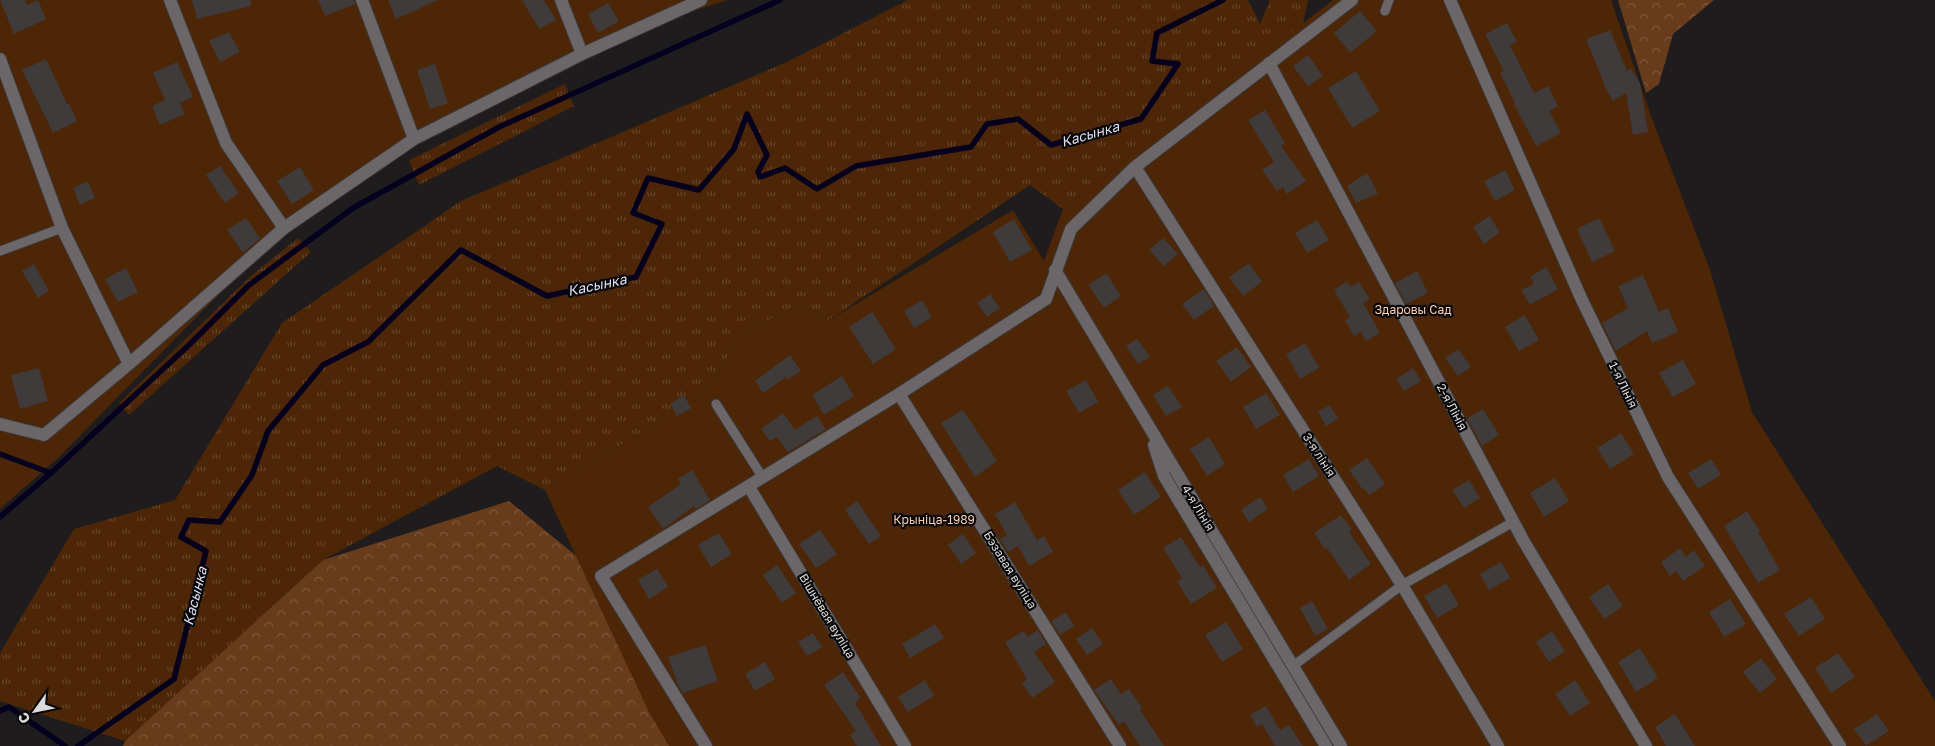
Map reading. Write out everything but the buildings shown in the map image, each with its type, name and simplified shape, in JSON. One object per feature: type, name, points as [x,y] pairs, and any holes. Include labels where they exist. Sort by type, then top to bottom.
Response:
[{"type":"street","points":[[170,0],[226,143],[284,228]]},
{"type":"street","points":[[362,0],[414,139]]},
{"type":"street","points":[[561,0],[582,54]]},
{"type":"street","points":[[0,424],[44,435],[129,364],[284,228],[414,139],[582,54],[701,0]]},
{"type":"street","points":[[706,746],[601,576],[899,394],[1046,299],[1070,229],[1136,167],[1352,0]]},
{"type":"street","name":"1-я Лінія","points":[[1450,0],[1582,298],[1668,478],[1840,746]]},
{"type":"street","points":[[0,59],[62,228],[129,364]]},
{"type":"street","name":"2-я Лінія","points":[[1269,63],[1513,522],[1646,746]]},
{"type":"street","name":"3-я лінія","points":[[1136,167],[1402,585],[1498,746]]},
{"type":"street","name":"4-я Лінія","points":[[1055,270],[1341,746]]},
{"type":"street","name":"Бэзавая вуліца","points":[[899,394],[1120,746]]},
{"type":"street","points":[[1147,424],[1164,476],[1326,746]]},
{"type":"street","name":"Вішнёвая вуліца","points":[[749,487],[905,746]]},
{"type":"lane","points":[[1386,11],[1389,0]]},
{"type":"lane","points":[[0,251],[62,228]]},
{"type":"lane","points":[[716,404],[763,478]]},
{"type":"lane","points":[[1293,666],[1402,585],[1513,522]]},
{"type":"green space","points":[[0,0],[728,0],[648,25],[414,139],[284,228],[58,458],[0,509]]},
{"type":"green space","points":[[908,0],[1248,0],[1260,24],[1270,0],[1308,0],[1303,24],[1063,209],[1030,185],[829,320],[798,306],[741,333],[706,394],[545,490],[497,466],[323,560],[125,741],[0,701],[0,653],[74,529],[175,500],[282,323],[461,201],[787,62]]},
{"type":"green space","name":"Здаровы Сад","points":[[1333,0],[1611,0],[1651,116],[1710,270],[1752,412],[1935,701],[1935,746],[669,746],[649,712],[545,490],[706,394],[741,333],[798,306],[829,320],[1013,210],[1044,261],[1063,209]]},
{"type":"green space","points":[[1618,0],[1714,0],[1673,34],[1659,84],[1646,93]]},
{"type":"green space","points":[[565,84],[574,106],[419,185],[409,160]]},
{"type":"green space","points":[[298,238],[311,252],[129,415],[119,403],[252,275]]},
{"type":"green space","points":[[509,501],[601,576],[706,746],[123,746],[125,741],[323,560]]},
{"type":"waterway","points":[[0,517],[51,473],[190,344],[249,285],[353,208],[499,127],[780,0]]},
{"type":"waterway","name":"Касынка","points":[[78,746],[174,679],[206,551],[181,537],[189,520],[220,522],[252,475],[268,431],[323,365],[368,342],[461,250],[547,296],[636,277],[662,224],[633,213],[648,178],[699,190],[734,149],[747,114],[767,155],[758,172],[760,177],[785,168],[817,189],[856,166],[971,147],[987,124],[1018,119],[1051,145],[1141,119],[1178,64],[1152,61],[1157,33],[1223,0]]},
{"type":"waterway","points":[[0,454],[51,473]]},
{"type":"waterway","name":"Касынка","points":[[0,711],[9,707],[65,746]]},
{"type":"park label","name":"Крыніца-1989","points":[[934,520]]}]
